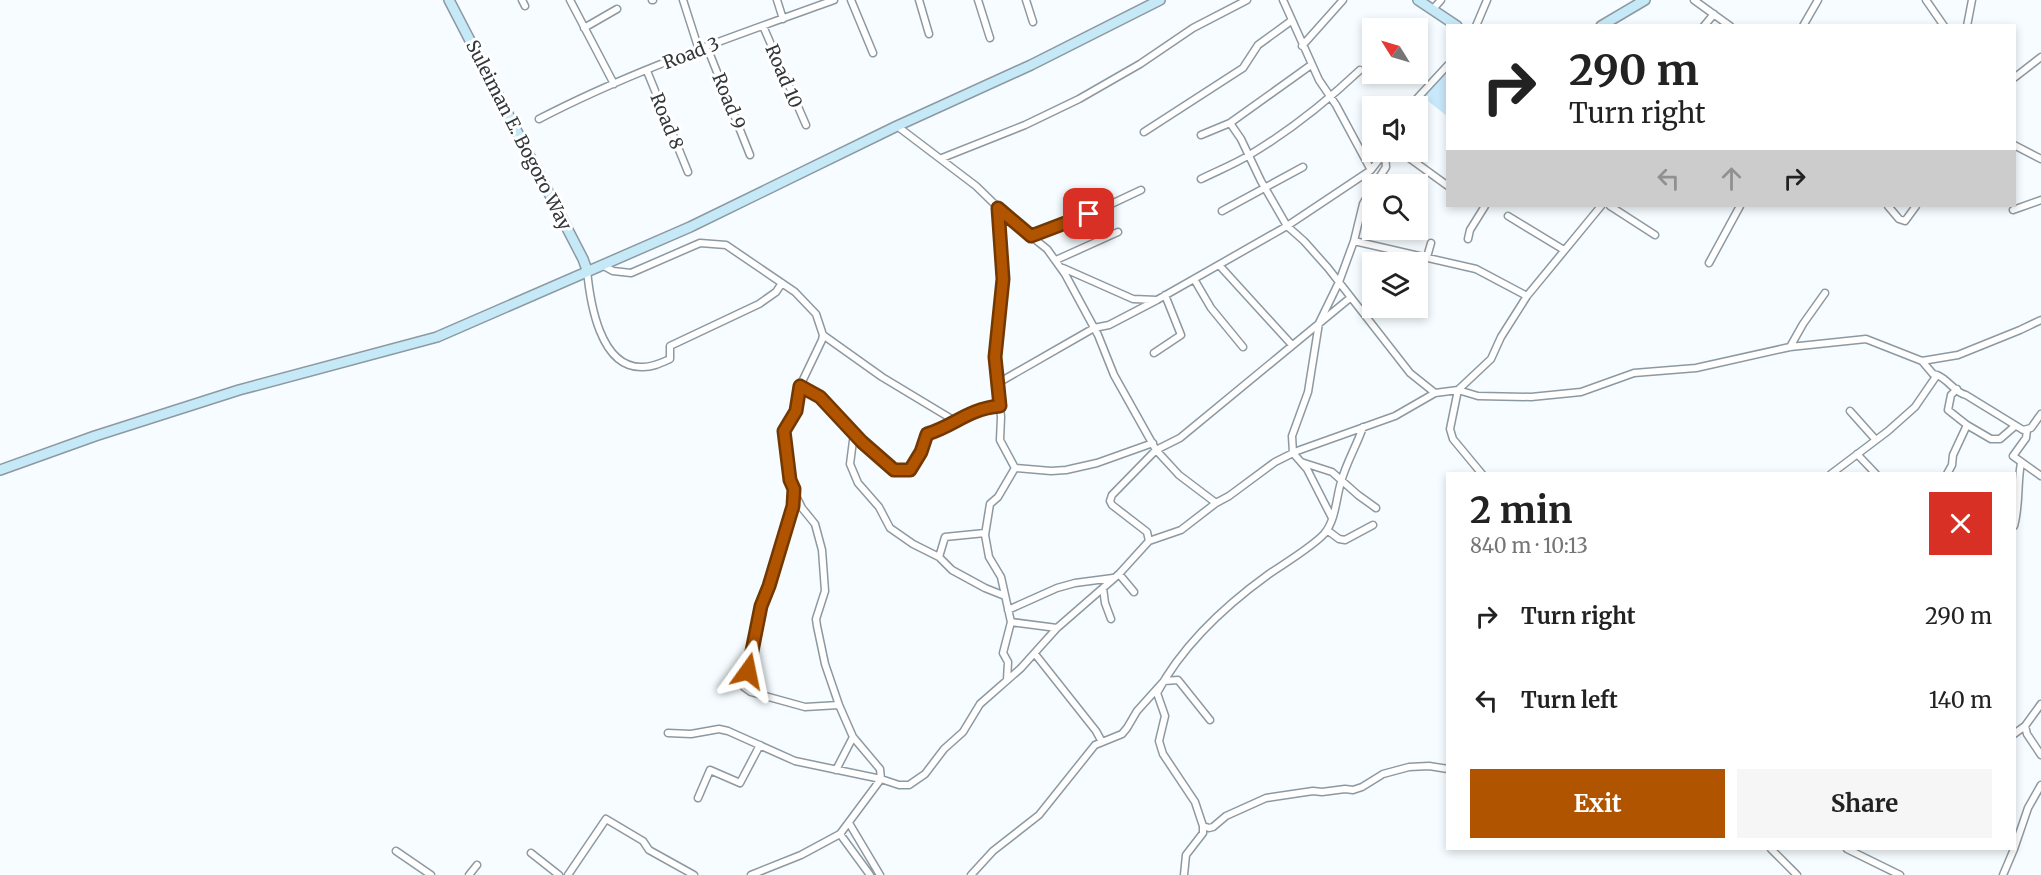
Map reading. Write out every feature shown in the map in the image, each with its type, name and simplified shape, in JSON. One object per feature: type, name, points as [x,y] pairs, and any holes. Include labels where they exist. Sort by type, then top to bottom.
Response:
[{"type":"main road","name":"Suleiman E. Bogoro Way","points":[[449,0],[587,270]]},
{"type":"main road","points":[[0,470],[95,436],[239,390],[437,337],[690,227],[897,126],[1031,65],[1160,0]]},
{"type":"main road","points":[[1418,0],[1454,24]]},
{"type":"main road","points":[[1604,24],[1645,0]]},
{"type":"street","points":[[570,0],[614,84]]},
{"type":"street","points":[[683,0],[699,50]]},
{"type":"street","points":[[777,0],[783,19]]},
{"type":"street","name":"Road 3","points":[[539,119],[647,70],[834,0]]},
{"type":"street","points":[[851,0],[873,53]]},
{"type":"street","points":[[919,0],[929,34]]},
{"type":"street","points":[[978,0],[990,38]]},
{"type":"street","points":[[1026,0],[1033,22]]},
{"type":"street","points":[[942,158],[1025,125],[1079,99],[1140,64],[1193,28],[1247,0]]},
{"type":"street","points":[[1283,0],[1311,66],[1371,170]]},
{"type":"street","points":[[1302,46],[1342,0]]},
{"type":"street","points":[[1433,9],[1441,0]]},
{"type":"street","points":[[1477,24],[1487,0]]},
{"type":"street","points":[[1694,0],[1727,24]]},
{"type":"street","points":[[1804,24],[1818,0]]},
{"type":"street","points":[[1926,0],[1943,24]]},
{"type":"street","points":[[1967,24],[1972,0]]},
{"type":"street","points":[[585,28],[616,9]]},
{"type":"street","points":[[1706,24],[1714,14]]},
{"type":"street","points":[[1144,132],[1243,68],[1258,45],[1292,21]]},
{"type":"street","name":"Road 10","points":[[763,26],[806,125]]},
{"type":"street","name":"Road 9","points":[[707,47],[750,155]]},
{"type":"street","points":[[2016,76],[2041,57]]},
{"type":"street","points":[[1201,135],[1230,123],[1276,88],[1311,66]]},
{"type":"street","points":[[1419,96],[1446,67]]},
{"type":"street","name":"Road 8","points":[[647,70],[688,172]]},
{"type":"street","points":[[1201,179],[1250,155],[1297,124],[1331,98],[1360,70]]},
{"type":"street","points":[[1230,123],[1250,155],[1265,189],[1287,226],[1304,241],[1339,282],[1410,373],[1435,393]]},
{"type":"street","points":[[897,126],[942,158],[1047,249],[1061,267],[1094,328],[1114,375],[1155,446],[1179,475],[1216,503]]},
{"type":"street","points":[[2016,146],[2041,159]]},
{"type":"street","points":[[998,382],[1094,328],[1109,324],[1157,300],[1287,226],[1371,170],[1378,162]]},
{"type":"street","points":[[1415,162],[1446,185]]},
{"type":"street","points":[[1222,211],[1303,167]]},
{"type":"street","points":[[1031,236],[1089,214],[1141,190]]},
{"type":"street","points":[[2013,210],[2041,200]]},
{"type":"street","points":[[1468,239],[1482,207]]},
{"type":"street","points":[[1480,472],[1453,439],[1450,429],[1458,390],[1491,359],[1527,296],[1600,207]]},
{"type":"street","points":[[1612,207],[1655,235]]},
{"type":"street","points":[[1709,263],[1739,207]]},
{"type":"street","points":[[1889,207],[1899,219],[1905,221],[1915,207]]},
{"type":"street","points":[[998,208],[1003,279],[995,357],[1000,406],[1000,440],[1015,468]]},
{"type":"street","points":[[1332,518],[1315,483],[1293,453],[1293,436],[1308,392],[1319,323],[1339,282],[1354,241],[1362,208]]},
{"type":"street","points":[[1508,216],[1564,250]]},
{"type":"street","points":[[1056,260],[1118,232]]},
{"type":"street","points":[[1354,241],[1404,252]]},
{"type":"street","points":[[602,265],[623,274],[631,273],[700,243],[726,245],[795,292],[816,314],[823,335],[800,386],[796,411],[784,431],[790,480],[802,508],[815,524],[822,550],[825,591],[816,620],[825,664],[853,737],[880,769],[881,779],[840,834],[801,855],[750,875]]},
{"type":"street","points":[[1428,254],[1431,243]]},
{"type":"street","points":[[1428,257],[1476,269],[1527,296]]},
{"type":"street","points":[[1219,265],[1292,345]]},
{"type":"street","points":[[1061,267],[1133,299],[1157,300]]},
{"type":"street","points":[[587,270],[590,303],[606,342],[622,362],[630,366],[643,367],[654,366],[670,359],[670,346],[759,304],[776,292],[782,283]]},
{"type":"street","points":[[1194,279],[1211,308],[1243,347]]},
{"type":"street","points":[[1790,347],[1825,293]]},
{"type":"street","points":[[1154,353],[1181,335],[1165,295]]},
{"type":"street","points":[[1015,468],[1066,470],[1180,438],[1350,298]]},
{"type":"street","points":[[1922,361],[1958,355],[2041,320]]},
{"type":"street","points":[[823,335],[882,377],[956,421]]},
{"type":"street","points":[[668,733],[691,734],[719,729],[795,761],[899,785],[909,785],[925,774],[944,749],[963,732],[980,704],[1035,654],[1057,628],[1117,576],[1149,541],[1180,530],[1275,462],[1363,426],[1395,416],[1435,393],[1458,390],[1478,396],[1531,396],[1581,392],[1635,373],[1696,368],[1790,347],[1866,339],[1922,361],[1933,374],[1957,389],[1960,394],[1966,394],[2015,426],[2027,430]]},
{"type":"street","points":[[1834,472],[1888,431],[1915,407],[1937,375]]},
{"type":"street","points":[[800,386],[820,397],[894,470],[910,470],[921,452],[927,434],[972,411],[1000,406]]},
{"type":"street","points":[[1957,389],[1951,395],[1948,410],[1967,425],[1990,439],[2000,439],[2015,426]]},
{"type":"street","points":[[1850,411],[1875,439]]},
{"type":"street","points":[[2041,414],[2027,430],[2026,438],[2013,454],[2014,458],[2041,476]]},
{"type":"street","points":[[1948,472],[1952,465],[1953,455],[1967,425]]},
{"type":"street","points":[[974,874],[993,851],[1039,815],[1095,746],[1122,734],[1137,711],[1214,619],[1257,583],[1322,536],[1332,518],[1341,480],[1355,451],[1363,426]]},
{"type":"street","points":[[854,433],[850,464],[858,483],[879,507],[890,528],[913,544],[939,557],[952,570],[1005,597]]},
{"type":"street","points":[[1149,541],[1147,532],[1110,501],[1112,495],[1155,446]]},
{"type":"street","points":[[1857,454],[1874,472]]},
{"type":"street","points":[[1300,462],[1332,472],[1376,508]]},
{"type":"street","points":[[2016,514],[2021,463]]},
{"type":"street","points":[[1007,680],[1008,662],[1003,653],[1011,622],[1001,577],[989,557],[985,534],[990,504],[998,497],[1015,468]]},
{"type":"street","points":[[794,492],[793,506],[761,606],[744,687],[751,692],[805,707],[839,705]]},
{"type":"street","points":[[1327,530],[1339,539],[1345,540],[1373,525]]},
{"type":"street","points":[[939,557],[945,537],[985,534]]},
{"type":"street","points":[[1117,576],[1134,592]]},
{"type":"street","points":[[1008,609],[1056,588],[1117,576]]},
{"type":"street","points":[[1103,588],[1105,603],[1111,619]]},
{"type":"street","points":[[1011,622],[1057,628]]},
{"type":"street","points":[[1035,654],[1096,731],[1102,742]]},
{"type":"street","points":[[1164,681],[1178,680],[1210,720]]},
{"type":"street","points":[[1164,681],[1157,693],[1165,716],[1159,741],[1163,754],[1195,802],[1203,826],[1203,833],[1186,855],[1184,875]]},
{"type":"street","points":[[2016,733],[2025,726],[2041,704]]},
{"type":"street","points":[[2025,726],[2026,734],[2041,755]]},
{"type":"street","points":[[836,770],[853,737]]},
{"type":"street","points":[[698,798],[710,770],[740,783],[760,746]]},
{"type":"street","points":[[1203,826],[1213,827],[1226,816],[1266,798],[1313,790],[1322,792],[1353,790],[1362,788],[1383,774],[1409,767],[1429,766],[1446,769]]},
{"type":"street","points":[[2016,843],[2028,808],[2041,785]]},
{"type":"street","points":[[568,875],[606,819],[643,841],[649,849],[694,875]]},
{"type":"street","points":[[849,823],[880,875]]},
{"type":"street","points":[[840,834],[870,875]]},
{"type":"street","points":[[1772,850],[1797,875]]},
{"type":"street","points":[[1849,850],[1900,875]]},
{"type":"street","points":[[1995,875],[2003,874],[2014,850]]},
{"type":"street","points":[[396,851],[431,875]]},
{"type":"street","points":[[531,853],[559,875]]},
{"type":"street","points":[[469,875],[477,865]]},
{"type":"shaded area","points":[[1446,71],[1446,115],[1428,101],[1428,96],[1424,96]]},
{"type":"route","points":[[748,671],[761,606],[793,506],[794,489],[790,480],[784,431],[796,411],[800,386],[820,397],[882,461],[894,470],[910,470],[921,452],[927,434],[950,425],[972,411],[1000,406],[995,357],[1003,279],[998,208],[1031,236],[1089,214]]}]
